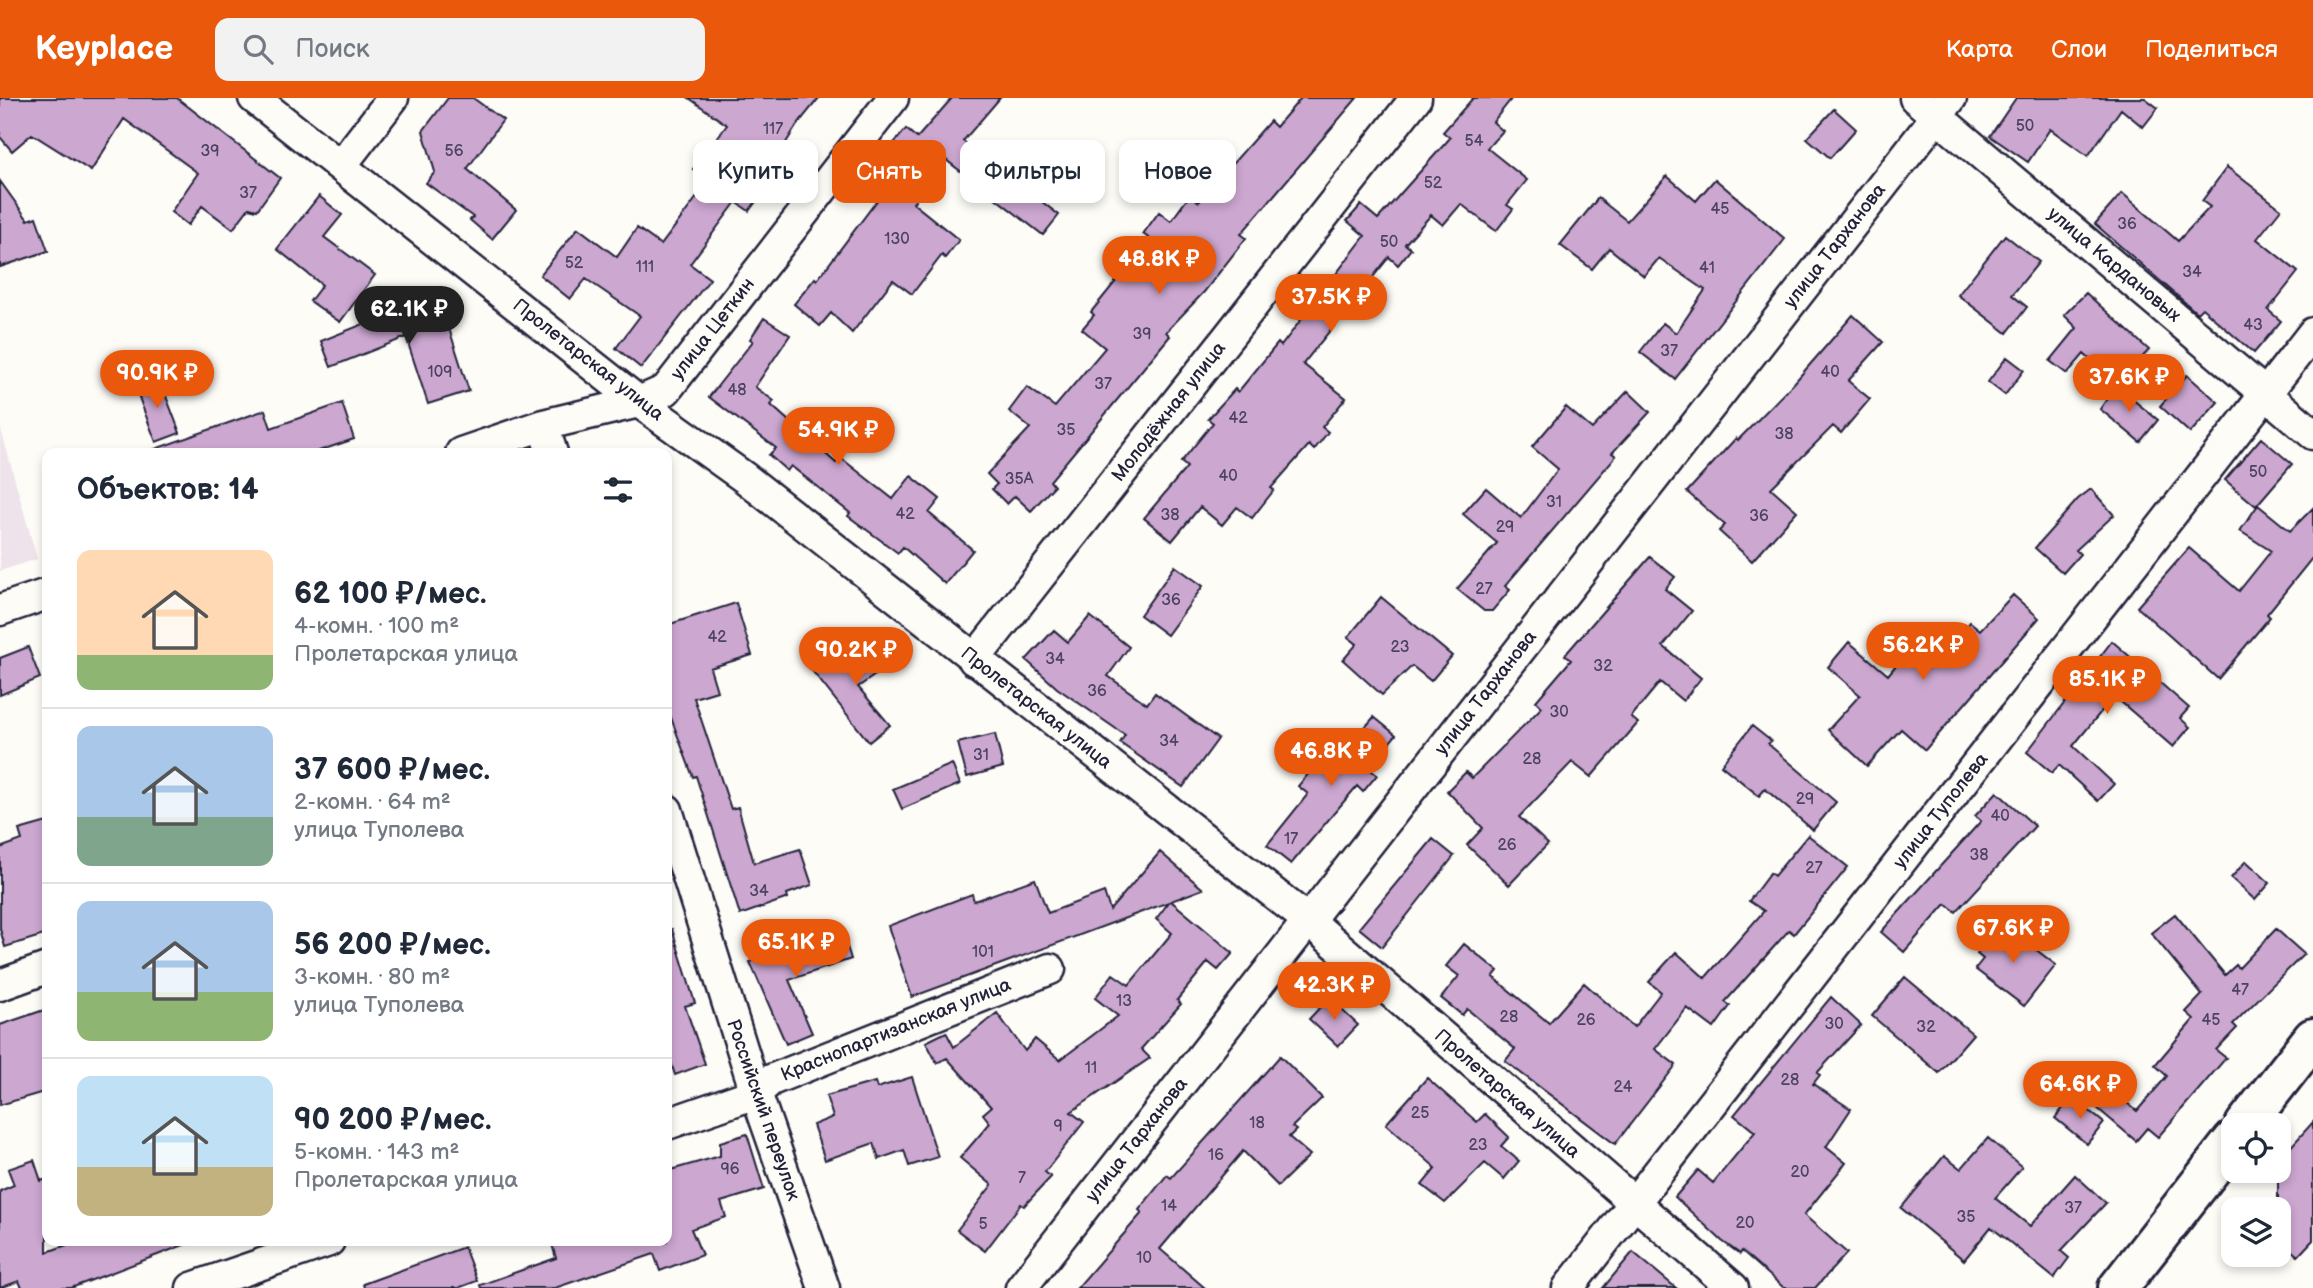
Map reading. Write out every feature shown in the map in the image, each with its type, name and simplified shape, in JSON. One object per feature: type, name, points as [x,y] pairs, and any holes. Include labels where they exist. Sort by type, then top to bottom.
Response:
[{"type":"street","name":"Пролетарская улица","points":[[254,98],[342,164],[639,402],[746,478],[1309,921],[1733,1288]]},
{"type":"street","points":[[342,164],[393,98]]},
{"type":"street","name":"улица Цеткин","points":[[476,448],[543,425],[639,402],[666,390],[893,98]]},
{"type":"street","name":"Молодёжная улица","points":[[974,660],[1416,98]]},
{"type":"street","name":"улица Кардановых","points":[[1934,104],[2313,434]]},
{"type":"street","name":"улица Тарханова","points":[[1021,1288],[1309,921],[1934,104]]},
{"type":"street","name":"улица Туполева","points":[[1568,1288],[2313,333]]},
{"type":"street","points":[[543,425],[550,448]]},
{"type":"street","points":[[0,610],[42,596]]},
{"type":"street","name":"Российский переулок","points":[[672,826],[756,1093],[824,1288]]},
{"type":"street","name":"Краснопартизанская улица","points":[[672,1122],[756,1093],[771,1080],[1050,969]]},
{"type":"street","points":[[0,985],[42,970]]},
{"type":"street","points":[[2254,1113],[2313,1038]]},
{"type":"street","points":[[2118,1288],[2221,1156]]},
{"type":"street","points":[[192,1288],[314,1246]]},
{"type":"shaded area","points":[[0,426],[37,559],[0,571]]},
{"type":"building","points":[[0,98],[177,98],[280,178],[257,210],[249,208],[233,229],[202,206],[188,225],[171,212],[198,173],[124,119],[91,171],[32,134],[12,151],[0,137]]},
{"type":"building","points":[[448,98],[473,98],[503,120],[467,169],[516,210],[492,239],[470,220],[473,217],[426,183],[435,172],[423,131]]},
{"type":"building","points":[[689,98],[819,98],[788,140],[715,140],[727,125]]},
{"type":"building","points":[[952,98],[1000,98],[964,140],[960,140],[960,171],[946,160],[946,140],[897,140],[906,129],[917,138]]},
{"type":"building","points":[[1301,98],[1357,98],[1241,234],[1246,238],[1204,292],[1166,332],[1170,336],[1050,481],[1054,486],[1031,511],[1015,496],[1007,504],[992,489],[997,484],[987,474],[1030,428],[1009,411],[1027,387],[1055,407],[1105,348],[1082,329],[1094,315],[1091,312],[1150,239],[1143,234],[1159,212],[1171,221],[1184,203],[1236,203],[1236,160],[1270,121],[1276,127]]},
{"type":"building","points":[[1473,98],[1512,98],[1493,122],[1503,131],[1487,148],[1527,180],[1507,205],[1513,209],[1496,231],[1461,204],[1443,225],[1431,215],[1405,244],[1411,249],[1398,265],[1389,257],[1303,364],[1346,398],[1322,427],[1328,432],[1314,450],[1309,445],[1271,488],[1274,490],[1252,518],[1237,507],[1222,525],[1200,507],[1172,541],[1144,518],[1187,467],[1181,462],[1213,423],[1208,419],[1235,389],[1238,392],[1278,343],[1281,346],[1365,236],[1347,221],[1361,205],[1378,219],[1450,138],[1443,132]]},
{"type":"building","points":[[2016,98],[2145,98],[2158,108],[2143,127],[2121,109],[2088,156],[2050,129],[2028,162],[1990,136]]},
{"type":"building","points":[[1834,109],[1856,129],[1830,158],[1807,138]]},
{"type":"building","points":[[2227,167],[2281,209],[2257,239],[2298,272],[2268,310],[2281,321],[2254,353],[2202,308],[2197,313],[2095,224],[2122,193],[2178,241],[2210,207],[2202,201]]},
{"type":"building","points":[[1667,176],[1696,201],[1715,179],[1785,239],[1675,379],[1640,352],[1663,323],[1676,333],[1705,290],[1659,258],[1644,276],[1609,248],[1592,269],[1560,245],[1598,198],[1627,221]]},
{"type":"building","points":[[0,181],[28,220],[36,217],[48,251],[0,267]]},
{"type":"building","points":[[319,196],[342,215],[324,237],[375,275],[340,322],[310,301],[322,285],[277,249]]},
{"type":"building","points":[[693,202],[735,203],[690,264],[710,279],[641,368],[616,348],[640,316],[586,279],[570,299],[540,275],[578,228],[617,257],[637,228],[661,245]]},
{"type":"building","points":[[737,203],[755,203],[749,211]]},
{"type":"building","points":[[875,203],[913,203],[959,240],[945,258],[942,255],[912,294],[893,280],[852,333],[831,313],[820,326],[794,304],[815,278],[817,280]]},
{"type":"building","points":[[1002,203],[1043,203],[1059,215],[1043,235]]},
{"type":"building","points":[[2005,235],[2039,262],[2012,295],[2027,307],[2007,333],[1958,295]]},
{"type":"building","points":[[2086,293],[2149,350],[2117,385],[2084,354],[2067,374],[2050,361],[2077,328],[2064,315]]},
{"type":"building","points":[[438,294],[469,391],[428,404],[406,337],[331,367],[321,341]]},
{"type":"building","points":[[1853,315],[1883,342],[1848,381],[1870,399],[1841,433],[1833,426],[1771,488],[1797,511],[1752,561],[1719,531],[1725,525],[1687,492],[1736,438],[1738,440],[1794,383]]},
{"type":"building","points":[[764,318],[790,335],[755,387],[774,401],[771,405],[836,463],[841,458],[893,499],[911,476],[940,499],[929,513],[973,550],[945,584],[903,547],[898,553],[848,516],[850,513],[791,466],[787,471],[769,455],[776,448],[709,397],[753,341],[750,339]]},
{"type":"building","points":[[2007,357],[2024,370],[2005,395],[1988,382]]},
{"type":"building","points":[[2187,375],[2218,402],[2190,433],[2160,406]]},
{"type":"building","points":[[159,378],[180,433],[156,442],[135,387]]},
{"type":"building","points":[[2116,386],[2158,420],[2140,442],[2100,409]]},
{"type":"building","points":[[1628,391],[1650,412],[1612,453],[1616,456],[1505,586],[1510,590],[1492,611],[1484,611],[1457,589],[1497,543],[1463,514],[1486,488],[1521,518],[1558,469],[1532,447],[1566,407],[1592,429]]},
{"type":"building","points":[[342,403],[354,439],[328,448],[158,448],[265,410],[271,428]]},
{"type":"building","points":[[2261,438],[2292,464],[2256,506],[2225,480]]},
{"type":"building","points":[[2091,489],[2114,515],[2076,550],[2080,554],[2063,573],[2035,548],[2078,499]]},
{"type":"building","points":[[2258,505],[2290,531],[2313,508],[2313,557],[2267,614],[2270,617],[2218,679],[2137,607],[2189,548],[2239,591],[2271,551],[2240,531]]},
{"type":"building","points":[[1650,557],[1675,577],[1665,589],[1692,611],[1663,646],[1701,678],[1683,701],[1660,682],[1631,717],[1638,723],[1591,777],[1572,762],[1519,817],[1548,844],[1509,885],[1467,845],[1483,828],[1447,791],[1466,772],[1472,778],[1542,707],[1536,701],[1571,660],[1565,655]]},
{"type":"building","points":[[1175,566],[1203,586],[1167,635],[1140,615]]},
{"type":"building","points":[[2013,595],[2039,618],[1925,750],[1901,729],[1867,766],[1828,730],[1860,695],[1828,667],[1849,642],[1888,675],[1929,625],[1953,645],[1970,622],[1980,630]]},
{"type":"building","points":[[1381,597],[1452,656],[1431,681],[1412,666],[1382,695],[1343,660],[1357,644],[1348,637]]},
{"type":"building","points":[[736,603],[752,655],[710,668],[717,691],[694,698],[731,809],[738,807],[754,863],[800,849],[812,885],[787,894],[788,898],[740,915],[696,776],[693,777],[672,720],[672,623]]},
{"type":"building","points":[[1090,616],[1129,647],[1108,676],[1147,704],[1155,693],[1218,739],[1183,787],[1120,743],[1125,735],[1057,688],[1026,660],[1054,630],[1068,642]]},
{"type":"building","points":[[879,640],[894,662],[858,687],[890,725],[869,742],[810,668],[830,655],[838,667]]},
{"type":"building","points":[[2112,641],[2189,708],[2180,718],[2190,727],[2173,747],[2114,696],[2073,746],[2114,784],[2098,801],[2059,765],[2052,773],[2027,752]]},
{"type":"building","points":[[28,647],[40,678],[0,695],[0,658]]},
{"type":"building","points":[[1374,717],[1396,735],[1368,768],[1377,775],[1363,792],[1357,786],[1291,864],[1267,845],[1308,794],[1298,786],[1336,741],[1346,749]]},
{"type":"building","points":[[1752,726],[1771,741],[1768,744],[1836,802],[1813,830],[1765,789],[1759,796],[1721,765]]},
{"type":"building","points":[[995,734],[1003,767],[967,777],[958,743]]},
{"type":"building","points":[[952,764],[960,784],[902,809],[893,789]]},
{"type":"building","points":[[1997,792],[2035,826],[1956,912],[1946,904],[1904,952],[1881,932],[1981,821],[1975,816]]},
{"type":"building","points":[[42,823],[42,936],[5,947],[0,929],[0,848],[22,840],[19,830]]},
{"type":"building","points":[[1808,835],[1848,867],[1794,934],[1789,930],[1725,1002],[1730,1006],[1714,1028],[1687,1008],[1655,1049],[1676,1065],[1615,1144],[1505,1061],[1515,1049],[1467,1009],[1462,1015],[1441,998],[1459,976],[1446,966],[1464,944],[1498,971],[1493,977],[1549,1023],[1584,983],[1634,1027],[1661,992],[1649,982],[1676,952],[1705,978],[1764,911],[1749,901],[1770,873],[1774,876]]},
{"type":"building","points":[[1433,839],[1454,856],[1382,947],[1359,928]]},
{"type":"building","points":[[1160,852],[1203,889],[1171,901],[1233,953],[1218,970],[1208,962],[1177,1000],[1181,1004],[1141,1049],[1150,1058],[1071,1112],[1084,1122],[1045,1172],[1051,1177],[1024,1206],[1021,1204],[985,1251],[957,1230],[992,1185],[960,1158],[990,1123],[983,1114],[991,1107],[947,1058],[937,1063],[926,1042],[946,1032],[954,1047],[997,1013],[1025,1051],[1035,1039],[1060,1060],[1118,1016],[1095,998],[1113,974],[1129,985],[1172,933],[1156,919],[1169,902],[912,997],[888,926],[972,894],[974,901],[1035,879],[1048,913],[1104,892],[1110,910]]},
{"type":"building","points":[[2246,861],[2270,883],[2255,900],[2231,878]]},
{"type":"building","points":[[2175,914],[2225,975],[2236,965],[2239,968],[2276,929],[2304,954],[2233,1024],[2237,1028],[2216,1050],[2226,1058],[2158,1137],[2147,1128],[2136,1141],[2097,1108],[2112,1091],[2137,1111],[2167,1076],[2155,1065],[2194,1019],[2186,1012],[2202,995],[2151,933]]},
{"type":"building","points":[[2001,923],[2056,965],[2024,1006],[1975,969],[1983,959],[1977,954]]},
{"type":"building","points":[[672,929],[695,1003],[685,1006],[705,1064],[675,1075],[672,1066]]},
{"type":"building","points":[[842,931],[851,959],[789,980],[812,1033],[786,1044],[750,962]]},
{"type":"building","points":[[1905,977],[1973,1034],[1939,1073],[1872,1016]]},
{"type":"building","points":[[1831,997],[1861,1025],[1817,1073],[1820,1075],[1813,1084],[1851,1109],[1826,1147],[1846,1163],[1804,1215],[1847,1253],[1815,1288],[1784,1288],[1742,1251],[1740,1254],[1722,1241],[1675,1197],[1698,1170],[1713,1183],[1755,1132],[1734,1115]]},
{"type":"building","points":[[1329,998],[1358,1025],[1338,1046],[1309,1019]]},
{"type":"building","points":[[42,1011],[42,1092],[0,1105],[0,1025]]},
{"type":"building","points":[[1280,1056],[1322,1098],[1292,1127],[1296,1130],[1289,1137],[1310,1155],[1278,1186],[1243,1151],[1160,1249],[1205,1288],[1077,1288],[1142,1213],[1139,1210],[1167,1175],[1171,1178]]},
{"type":"building","points":[[912,1077],[938,1157],[909,1166],[904,1150],[879,1159],[874,1143],[825,1160],[813,1125],[833,1117],[826,1096],[875,1082],[877,1088]]},
{"type":"building","points":[[1427,1078],[1477,1122],[1485,1114],[1509,1137],[1501,1146],[1519,1161],[1504,1179],[1485,1163],[1445,1203],[1422,1185],[1436,1168],[1386,1124]]},
{"type":"building","points":[[2072,1097],[2104,1123],[2087,1144],[2055,1118]]},
{"type":"building","points":[[2313,1122],[2313,1240],[2298,1256],[2291,1250],[2291,1197],[2278,1197],[2278,1183],[2291,1183],[2291,1147]]},
{"type":"building","points":[[747,1134],[764,1189],[721,1202],[726,1217],[691,1229],[702,1255],[660,1271],[654,1254],[555,1288],[481,1288],[480,1285],[556,1258],[552,1246],[672,1246],[672,1170],[720,1156],[720,1142]]},
{"type":"building","points":[[1988,1138],[2022,1167],[1995,1198],[2030,1226],[2075,1175],[2106,1203],[2061,1251],[2069,1258],[2054,1278],[1991,1227],[1964,1260],[1901,1208],[1944,1156],[1961,1169]]},
{"type":"building","points":[[34,1160],[42,1181],[42,1246],[47,1246],[47,1252],[64,1246],[181,1246],[71,1288],[22,1288],[19,1281],[0,1288],[0,1191],[14,1185],[8,1169]]},
{"type":"building","points":[[464,1247],[477,1281],[458,1288],[364,1288],[363,1284]]},
{"type":"building","points":[[1633,1252],[1676,1288],[1603,1288]]}]
